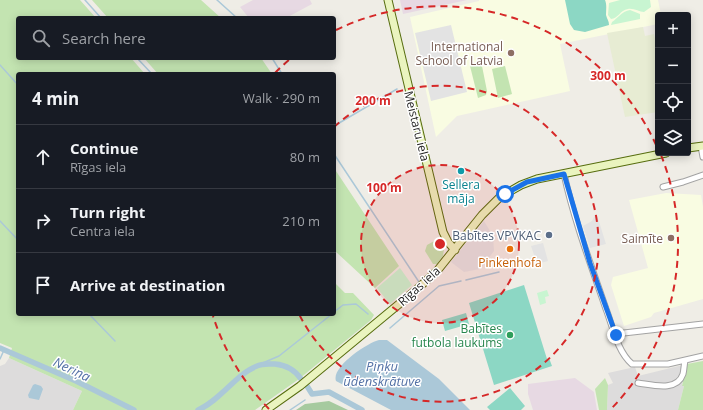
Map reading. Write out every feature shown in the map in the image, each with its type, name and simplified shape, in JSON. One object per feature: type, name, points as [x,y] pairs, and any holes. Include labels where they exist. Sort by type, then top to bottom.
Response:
[{"type":"main road","name":"Meistaru iela","points":[[388,0],[415,118],[444,232],[448,242],[455,250]]},
{"type":"main road","points":[[691,148],[702,146]]},
{"type":"main road","name":"Rīgas iela","points":[[266,410],[305,382],[437,271],[482,215],[500,197],[527,182],[655,155]]},
{"type":"street","points":[[702,146],[703,157]]},
{"type":"street","points":[[564,174],[590,263],[622,353],[632,364],[668,364],[703,356]]},
{"type":"street","points":[[663,187],[703,175]]},
{"type":"street","points":[[615,334],[703,324]]},
{"type":"street","points":[[638,383],[670,386],[678,382],[683,373],[685,361]]},
{"type":"shaded area","points":[[253,0],[310,0],[312,4],[290,16],[247,16],[240,7]]},
{"type":"shaded area","points":[[400,0],[467,0],[403,14]]},
{"type":"shaded area","points":[[658,0],[660,12],[655,12],[655,25],[560,44],[570,91],[457,116],[436,137],[410,17],[479,1]]},
{"type":"shaded area","points":[[451,25],[467,92],[431,101],[415,33]]},
{"type":"shaded area","points":[[643,27],[645,36],[654,34],[655,112],[625,117],[607,33]]},
{"type":"shaded area","name":"Saimīte","points":[[666,193],[701,195],[703,207],[703,299],[654,313],[651,317],[624,326],[611,285],[613,277],[648,268],[629,200]]},
{"type":"shaded area","points":[[595,215],[597,215],[606,244],[590,248],[583,226],[592,221]]},
{"type":"shaded area","points":[[484,221],[493,236],[494,251],[480,269],[464,272],[451,262]]},
{"type":"shaded area","points":[[543,243],[548,261],[537,264],[531,246]]},
{"type":"shaded area","points":[[9,358],[82,391],[73,410],[0,410],[0,366],[5,364]]},
{"type":"shaded area","points":[[687,364],[682,385],[684,386],[678,410],[607,410],[608,385],[613,383],[608,373],[635,367],[638,376]]},
{"type":"shaded area","points":[[575,378],[594,392],[597,410],[533,410],[528,394],[528,384]]},
{"type":"green space","points":[[0,0],[80,0],[94,16],[16,16],[16,60],[133,60],[143,72],[16,72],[16,316],[336,316],[336,284],[345,293],[353,293],[374,315],[371,320],[299,379],[255,410],[73,410],[82,391],[9,358],[12,348],[0,343]]},
{"type":"green space","points":[[92,0],[201,0],[219,16],[106,16]]},
{"type":"green space","points":[[565,0],[605,0],[606,15],[609,25],[585,32],[574,30],[570,24]]},
{"type":"green space","points":[[620,0],[650,0],[651,7],[644,12],[628,9],[611,19],[608,15],[609,3]]},
{"type":"green space","points":[[630,10],[640,14],[640,19],[611,25],[612,22],[622,13]]},
{"type":"green space","points":[[146,60],[262,60],[271,72],[156,72]]},
{"type":"green space","points":[[470,66],[482,66],[487,91],[486,95],[478,98]]},
{"type":"green space","points":[[505,66],[512,94],[498,98],[492,69]]},
{"type":"green space","points":[[336,171],[399,266],[375,288],[336,252]]},
{"type":"green space","points":[[436,240],[442,240],[445,242],[443,256],[437,264],[433,264],[425,251],[427,245]]},
{"type":"green space","points":[[400,268],[412,285],[390,304],[377,288]]},
{"type":"green space","name":"Babītes futbola laukums","points":[[524,285],[547,359],[549,358],[552,366],[494,385],[469,303]]},
{"type":"green space","points":[[547,290],[549,296],[545,297],[546,303],[540,305],[537,293]]},
{"type":"green space","points":[[466,313],[469,324],[445,331],[442,320]]},
{"type":"green space","points":[[703,361],[703,410],[678,410],[684,386],[682,386],[687,364]]},
{"type":"green space","points":[[605,378],[608,385],[607,410],[599,410],[595,389]]},
{"type":"green space","points":[[510,388],[525,406],[521,410],[490,410],[487,407]]},
{"type":"green space","points":[[329,401],[348,410],[296,410],[305,404]]},
{"type":"water","name":"Piņķu ūdenskrātuve","points":[[379,340],[387,340],[439,379],[470,410],[391,410],[336,381],[336,375],[339,369],[351,356]]},
{"type":"water","points":[[35,384],[41,386],[43,389],[39,400],[29,398],[28,395]]},
{"type":"waterway","points":[[85,0],[99,16]]},
{"type":"waterway","points":[[217,0],[235,16]]},
{"type":"waterway","points":[[139,60],[150,72]]},
{"type":"waterway","points":[[273,60],[281,72]]},
{"type":"waterway","points":[[0,65],[16,83]]},
{"type":"waterway","points":[[336,125],[397,89]]},
{"type":"waterway","points":[[336,157],[419,282]]},
{"type":"waterway","points":[[0,221],[16,238]]},
{"type":"waterway","points":[[466,280],[499,272]]},
{"type":"waterway","points":[[390,328],[439,286],[461,281]]},
{"type":"waterway","points":[[336,310],[343,305],[356,304],[368,314]]},
{"type":"waterway","points":[[91,316],[115,341]]},
{"type":"waterway","points":[[258,365],[279,356],[329,316]]},
{"type":"waterway","name":"Neriņa","points":[[0,348],[76,381],[134,410]]},
{"type":"waterway","points":[[0,359],[4,350]]},
{"type":"waterway","name":"Neriņa","points":[[198,410],[214,400],[242,375],[259,365],[275,364],[290,368],[301,379]]},
{"type":"waterway","name":"Neriņa","points":[[307,386],[312,394],[329,392],[362,410]]},
{"type":"waterway","points":[[290,410],[305,400]]},
{"type":"place","name":"International School of Latvia","points":[[511,53]]},
{"type":"place","name":"Sellera māja","points":[[461,171]]},
{"type":"place","name":"Babītes VPVKAC","points":[[549,235]]},
{"type":"place","name":"Saimīte","points":[[671,238]]},
{"type":"place","name":"Pinkenhofa","points":[[510,249]]},
{"type":"place","name":"Babītes futbola laukums","points":[[510,335]]},
{"type":"route","points":[[505,194],[521,184],[537,179],[564,174],[590,263],[616,335]]}]
